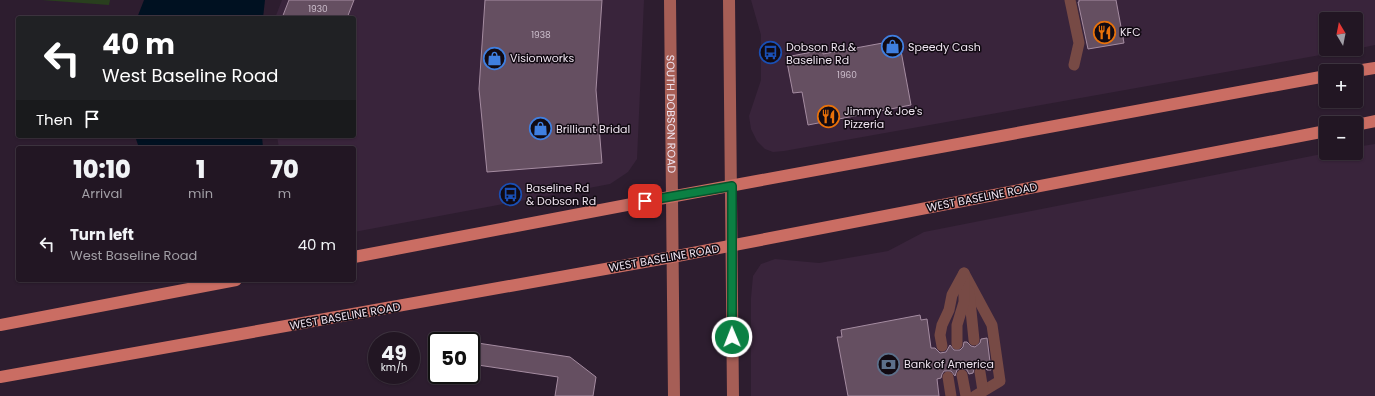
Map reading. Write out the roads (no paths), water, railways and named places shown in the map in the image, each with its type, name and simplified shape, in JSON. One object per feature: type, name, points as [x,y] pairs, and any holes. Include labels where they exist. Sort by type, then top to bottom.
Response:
[{"type":"main road","name":"SOUTH DOBSON ROAD","points":[[670,0],[674,396]]},
{"type":"main road","points":[[729,0],[733,396]]},
{"type":"main road","points":[[1363,70],[1375,68]]},
{"type":"main road","points":[[356,257],[671,196],[1319,77]]},
{"type":"main road","points":[[1363,124],[1375,122]]},
{"type":"main road","name":"WEST BASELINE ROAD","points":[[0,377],[732,246],[1319,132]]},
{"type":"main road","points":[[0,324],[225,282]]},
{"type":"lane","points":[[1070,0],[1079,43],[1074,65]]},
{"type":"lane","points":[[964,273],[970,292],[974,340]]},
{"type":"lane","points":[[957,344],[957,326],[964,302],[964,273]]},
{"type":"lane","points":[[942,346],[940,335],[942,325],[949,310],[952,296],[964,273]]},
{"type":"lane","points":[[964,273],[992,325],[1000,381],[979,394]]},
{"type":"lane","points":[[979,394],[980,372]]},
{"type":"lane","points":[[962,375],[966,396]]},
{"type":"lane","points":[[948,377],[951,396]]},
{"type":"water","points":[[144,0],[265,0],[263,16],[138,16]]},
{"type":"water","points":[[136,138],[262,138],[263,146],[138,146]]},
{"type":"place","name":"KFC","points":[[1104,32]]},
{"type":"place","name":"Speedy Cash","points":[[893,47]]},
{"type":"place","name":"Dobson Rd & Baseline Rd","points":[[770,53]]},
{"type":"place","name":"Visionworks","points":[[495,58]]},
{"type":"place","name":"Jimmy & Joe's Pizzeria","points":[[829,117]]},
{"type":"place","name":"Brilliant Bridal","points":[[541,129]]},
{"type":"place","name":"Baseline Rd & Dobson Rd","points":[[510,194]]},
{"type":"place","name":"Bank of America","points":[[888,364]]}]
